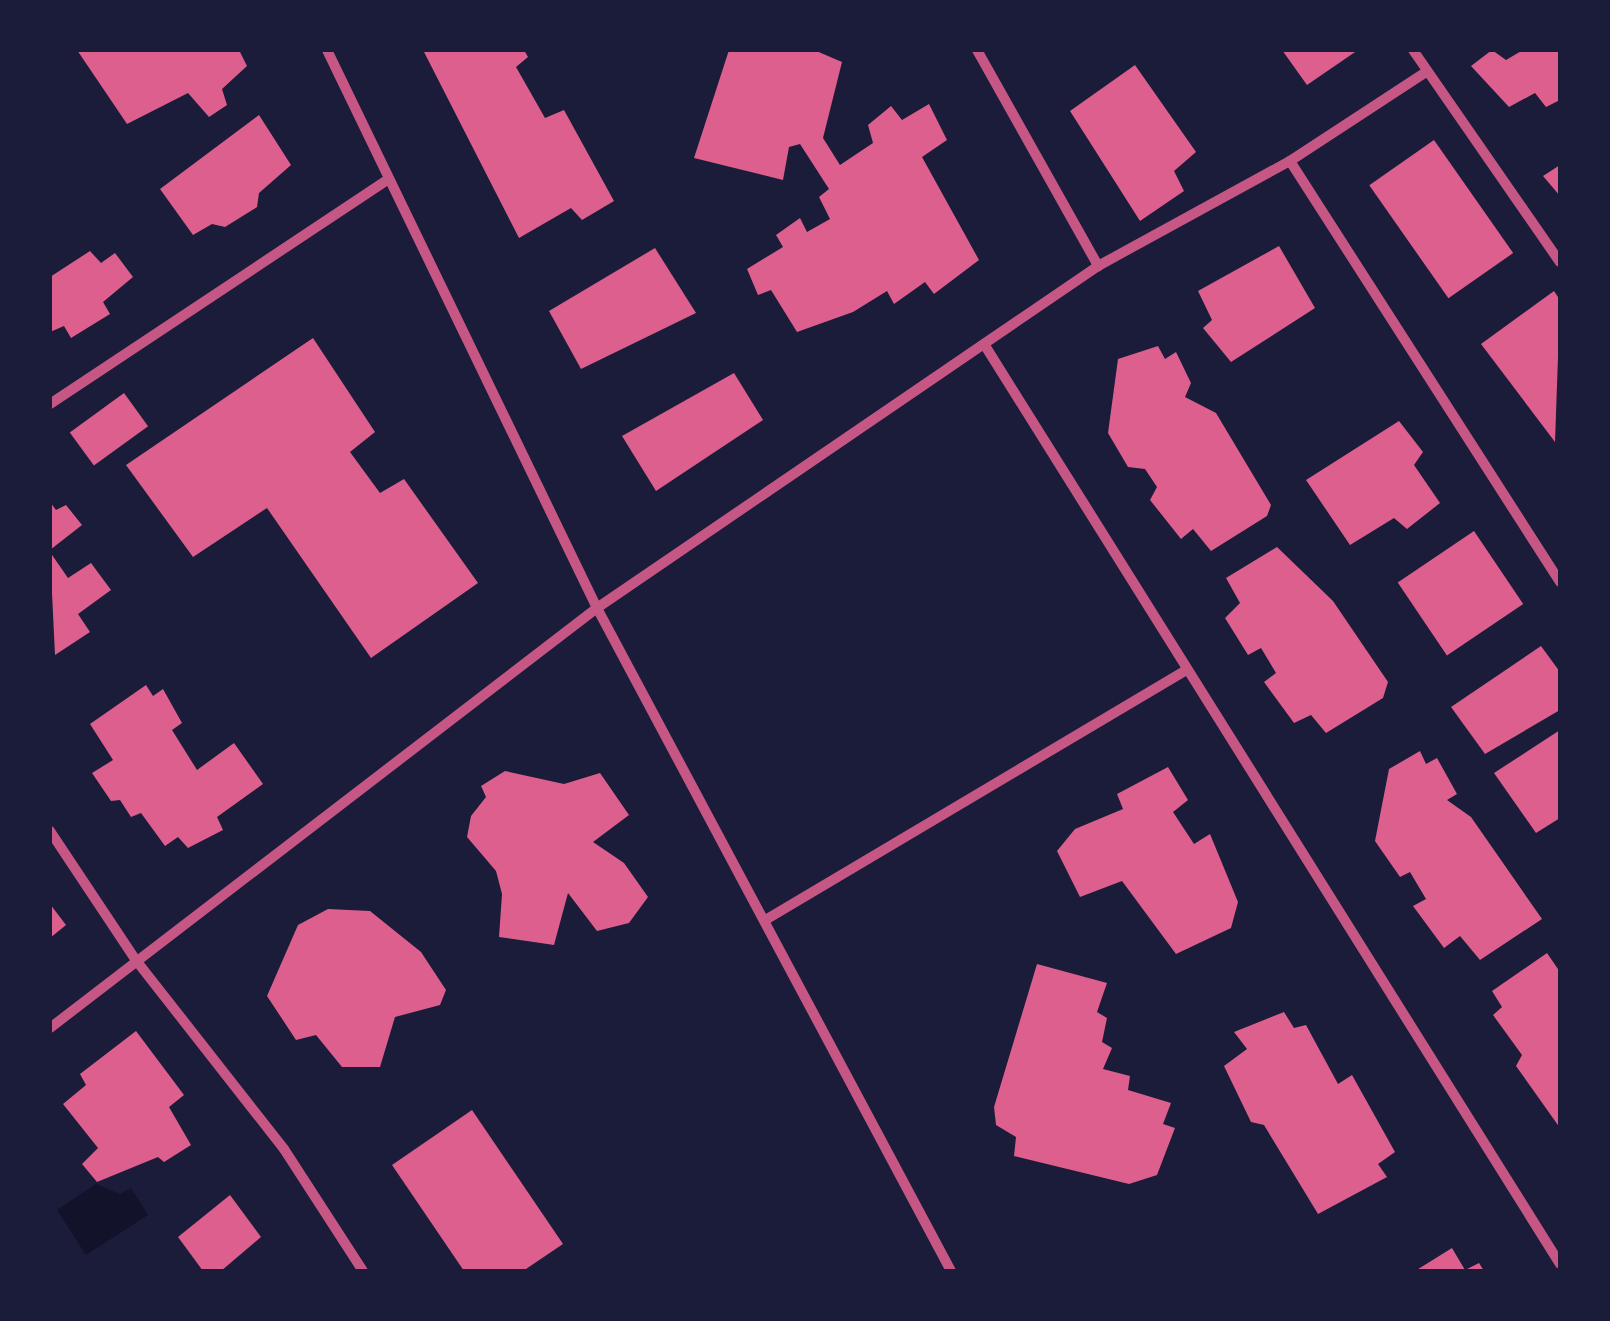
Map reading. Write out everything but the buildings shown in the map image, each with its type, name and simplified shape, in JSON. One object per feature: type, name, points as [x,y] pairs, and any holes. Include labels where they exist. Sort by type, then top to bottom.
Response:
[{"type":"street","points":[[327,50],[386,181],[596,608],[766,919],[951,1271]]},
{"type":"street","points":[[977,50],[1098,266]]},
{"type":"street","points":[[1413,50],[1560,262]]},
{"type":"street","points":[[50,1028],[596,608],[1098,266],[1290,161],[1426,72]]},
{"type":"street","points":[[1290,161],[1560,582]]},
{"type":"street","points":[[50,404],[386,181]]},
{"type":"street","points":[[984,344],[1560,1264]]},
{"type":"street","points":[[766,919],[1187,670]]},
{"type":"street","points":[[50,831],[135,960],[284,1149],[363,1271]]},
{"type":"shaded area","points":[[96,1184],[120,1194],[131,1188],[148,1215],[86,1255],[57,1210]]}]
